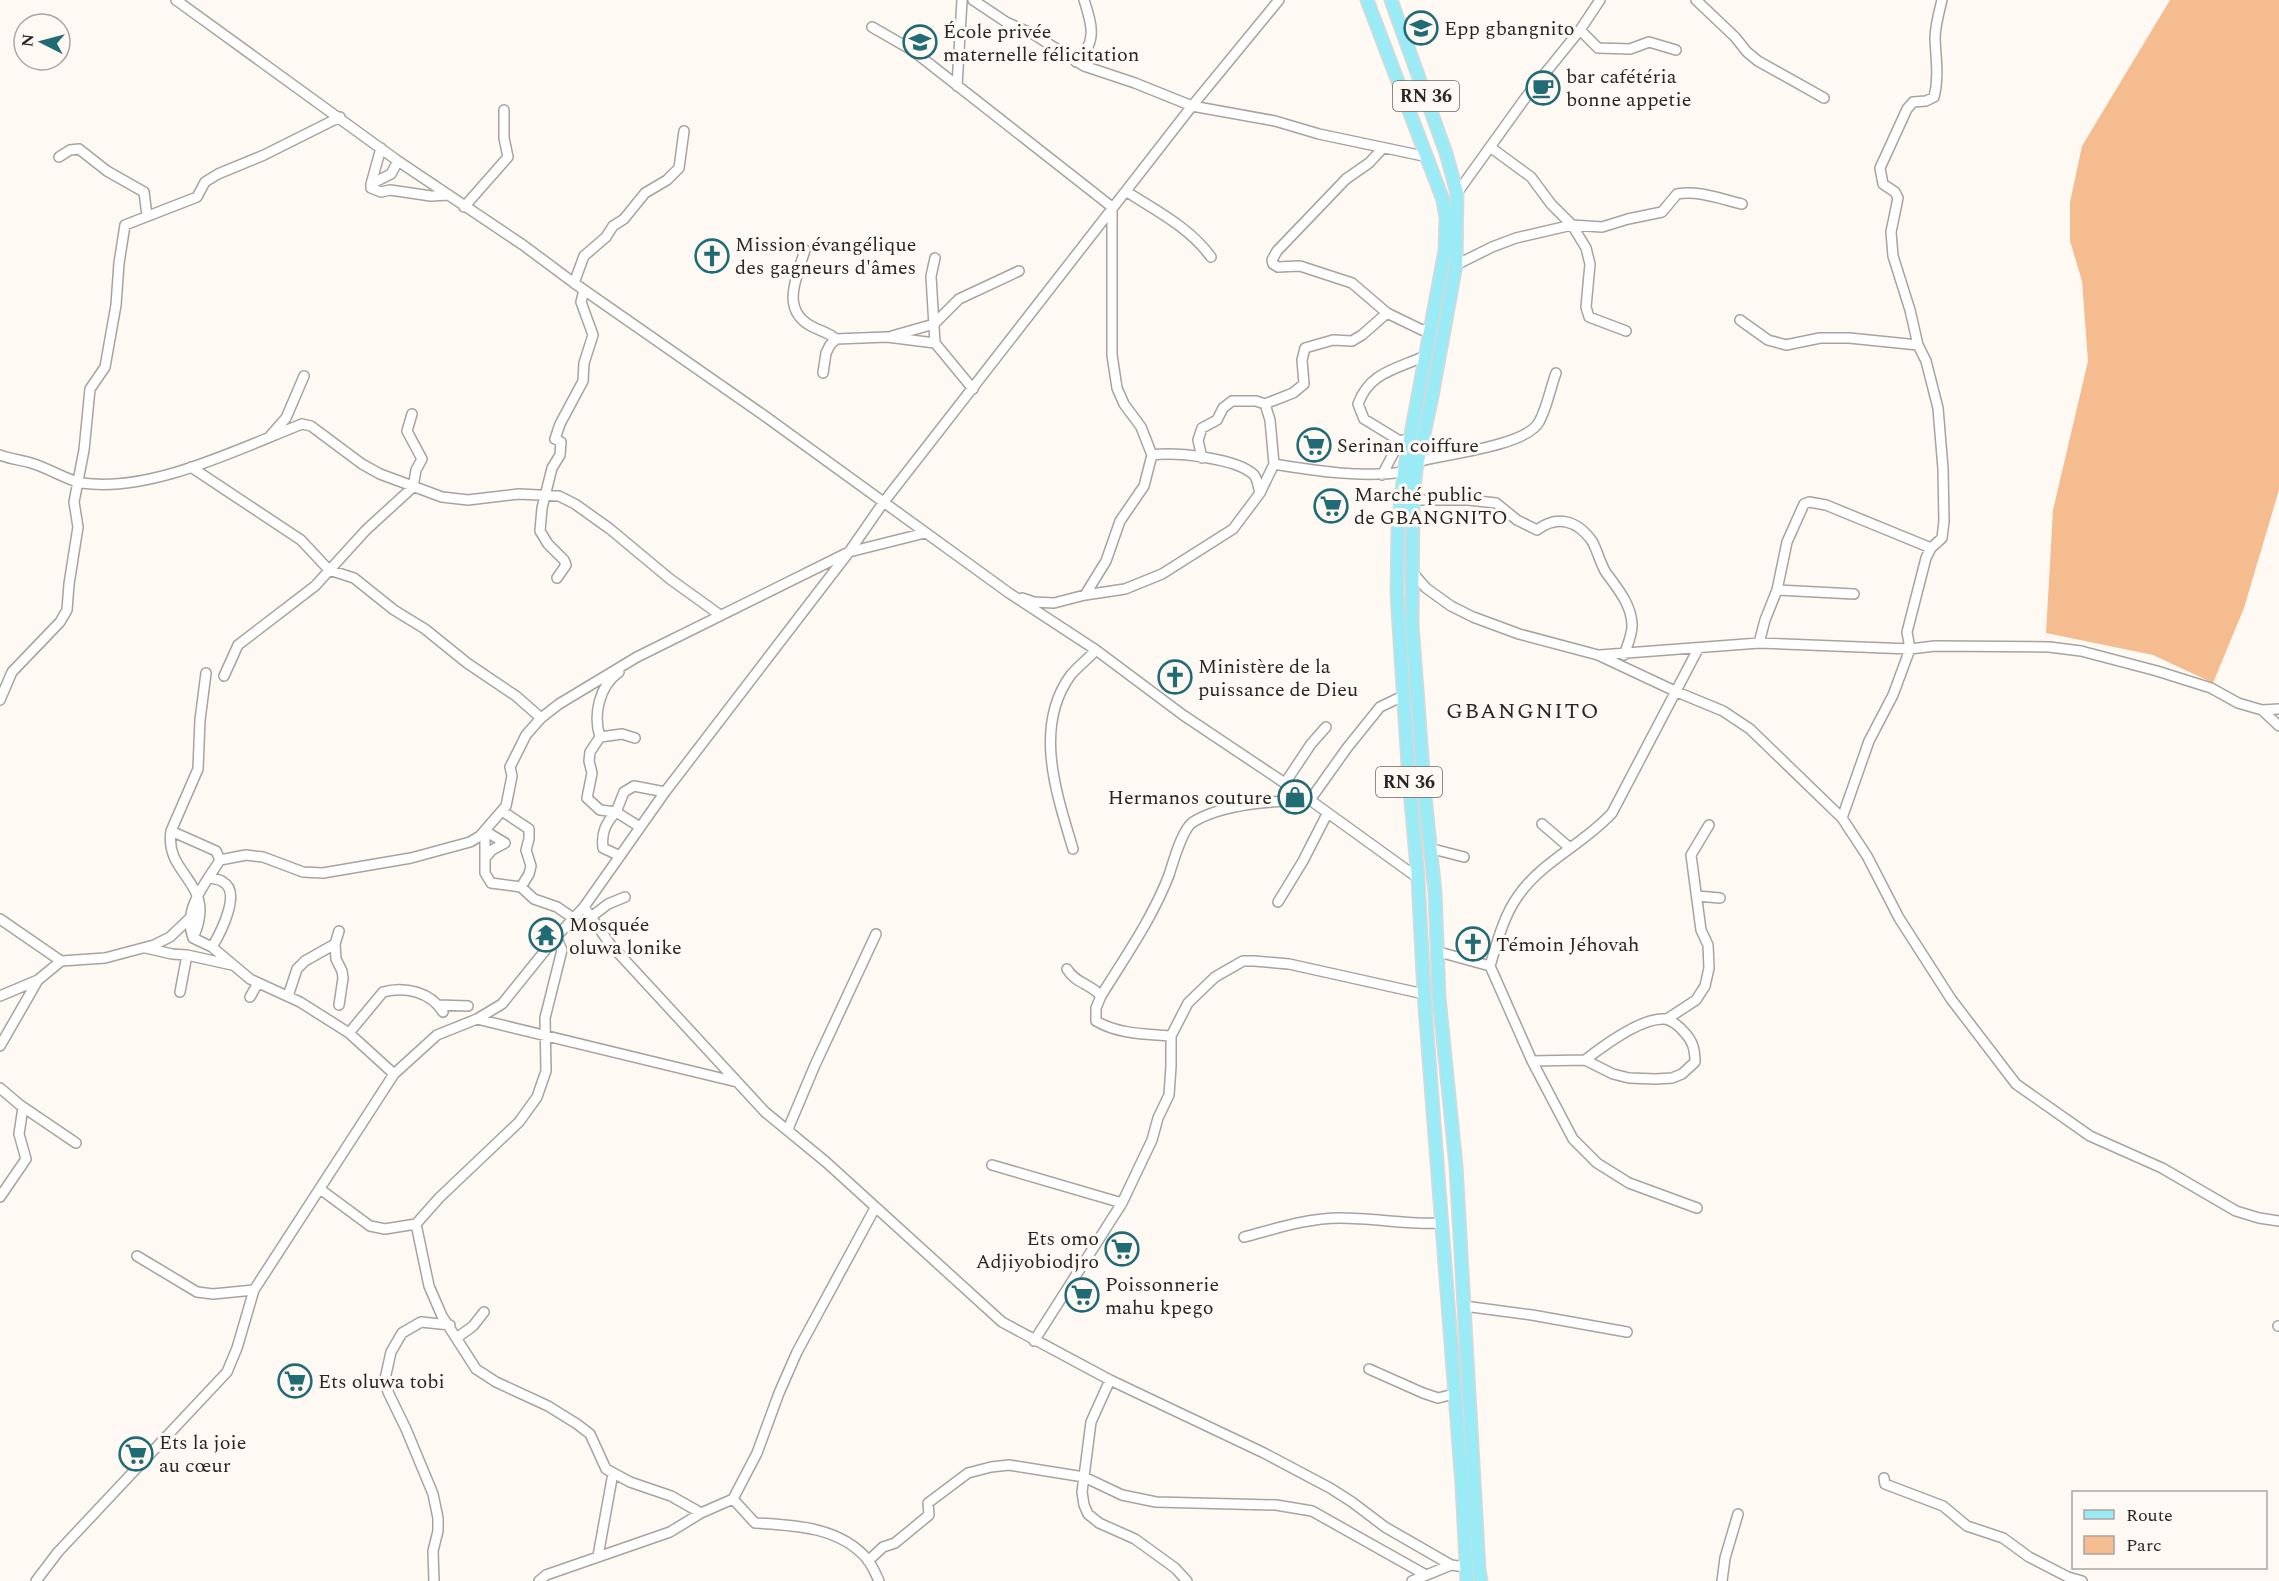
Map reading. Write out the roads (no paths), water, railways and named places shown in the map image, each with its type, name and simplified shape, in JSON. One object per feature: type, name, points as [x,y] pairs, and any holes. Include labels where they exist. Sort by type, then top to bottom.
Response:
[{"type":"main road","name":"RN 36","points":[[1367,0],[1381,42],[1428,157],[1443,200],[1446,219],[1445,250],[1427,355],[1405,439],[1413,500],[1412,624],[1429,848],[1435,892],[1439,998],[1456,1166],[1481,1581]]},
{"type":"main road","name":"RN 36","points":[[1390,0],[1446,153],[1458,193],[1456,265],[1431,402],[1410,471],[1398,527],[1397,583],[1403,696],[1443,1222],[1467,1581]]},
{"type":"street","points":[[176,0],[398,161],[524,245],[574,283],[762,414],[1008,593],[1096,650],[1183,715],[1310,800],[1399,862],[1418,878]]},
{"type":"street","points":[[957,86],[962,0]]},
{"type":"street","points":[[973,0],[1006,22],[1033,34],[1076,62],[1192,106],[1275,122],[1319,134],[1428,157]]},
{"type":"street","points":[[1076,62],[1082,57],[1091,40],[1093,27],[1084,0]]},
{"type":"street","points":[[36,1581],[58,1552],[227,1372],[237,1348],[254,1290],[394,1074],[437,1035],[477,1019],[502,1004],[556,937],[584,907],[665,792],[849,552],[883,503],[1112,207],[1127,192],[1192,106],[1279,0]]},
{"type":"street","points":[[1458,193],[1600,0]]},
{"type":"street","points":[[1696,0],[1758,61],[1824,98]]},
{"type":"street","points":[[1842,818],[1869,741],[1893,695],[1910,649],[1907,632],[1920,577],[1931,548],[1942,538],[1944,521],[1942,440],[1935,397],[1893,256],[1891,232],[1898,198],[1895,192],[1882,184],[1880,168],[1907,109],[1913,102],[1926,101],[1934,97],[1937,87],[1938,50],[1935,38],[1942,0]]},
{"type":"street","points":[[872,27],[912,50],[1112,207]]},
{"type":"street","points":[[1580,30],[1598,48],[1630,49],[1649,42],[1676,50]]},
{"type":"street","points":[[464,207],[508,157],[504,138],[504,110]]},
{"type":"street","points":[[0,700],[12,672],[60,622],[67,610],[78,528],[74,502],[79,483],[90,389],[105,367],[116,305],[125,225],[197,197],[205,182],[218,174],[264,155],[340,117]]},
{"type":"street","points":[[574,283],[584,256],[606,237],[613,226],[624,219],[645,193],[667,180],[679,168],[684,131]]},
{"type":"street","points":[[1490,147],[1532,177],[1551,204],[1572,225],[1586,248],[1590,264],[1587,307],[1589,317],[1626,331]]},
{"type":"street","points":[[381,148],[371,188],[381,192],[390,190],[431,196],[449,195]]},
{"type":"street","points":[[1383,148],[1369,163],[1346,178],[1274,254],[1273,264],[1278,267],[1300,266],[1352,283],[1387,313],[1422,330],[1431,329]]},
{"type":"street","points":[[59,157],[70,150],[79,149],[107,171],[144,192],[147,216]]},
{"type":"street","points":[[371,184],[391,174],[398,161]]},
{"type":"street","points":[[1127,192],[1187,231],[1211,257]]},
{"type":"street","points":[[1456,265],[1516,238],[1572,225],[1602,226],[1662,212],[1677,194],[1686,193],[1742,204]]},
{"type":"street","points":[[1085,595],[1106,561],[1120,521],[1144,486],[1152,454],[1141,427],[1124,404],[1117,388],[1112,355],[1112,207]]},
{"type":"street","points":[[805,250],[792,299],[795,312],[811,326],[827,331],[836,339]]},
{"type":"street","points":[[935,258],[931,276],[935,343],[973,389]]},
{"type":"street","points":[[887,337],[934,324],[959,299],[1019,271]]},
{"type":"street","points":[[558,578],[566,565],[540,531],[545,495],[552,468],[560,455],[561,442],[555,439],[560,424],[584,381],[584,363],[591,344],[592,335],[581,302],[585,290]]},
{"type":"street","points":[[1202,458],[1198,440],[1202,428],[1217,420],[1223,408],[1232,401],[1256,401],[1265,404],[1293,393],[1304,384],[1302,360],[1305,348],[1333,340],[1352,341],[1387,313]]},
{"type":"street","points":[[1740,320],[1768,340],[1786,345],[1820,338],[1849,338],[1918,345]]},
{"type":"street","points":[[823,373],[826,353],[836,339],[887,337],[935,343]]},
{"type":"street","points":[[1382,475],[1405,439],[1364,419],[1358,404],[1363,391],[1374,380],[1390,369],[1427,355]]},
{"type":"street","points":[[1274,464],[1312,470],[1382,475],[1410,471],[1420,461],[1440,456],[1465,454],[1528,434],[1538,423],[1556,373]]},
{"type":"street","points":[[269,437],[286,418],[304,376]]},
{"type":"street","points":[[1008,593],[1034,602],[1054,603],[1085,595],[1125,589],[1162,574],[1233,529],[1260,493],[1274,464],[1270,420],[1265,404]]},
{"type":"street","points":[[224,676],[238,645],[308,592],[366,530],[413,488],[416,470],[422,459],[407,431],[412,414]]},
{"type":"street","points":[[0,456],[31,463],[79,483],[106,486],[191,467],[302,424],[311,426],[362,464],[380,474],[442,497],[468,500],[495,495],[559,496],[575,504],[610,529],[670,579],[720,615]]},
{"type":"street","points":[[1152,454],[1170,453],[1245,468],[1256,477],[1260,493]]},
{"type":"street","points":[[191,467],[301,540],[329,570],[354,578],[394,610],[425,629],[467,663],[501,685],[541,718]]},
{"type":"street","points":[[1413,500],[1468,500],[1496,503],[1517,520],[1537,530],[1548,522],[1563,521],[1577,526],[1591,541],[1605,570],[1616,583],[1630,614],[1633,626],[1624,655]]},
{"type":"street","points":[[1759,643],[1777,590],[1787,542],[1804,504],[1809,502],[1826,505],[1931,548]]},
{"type":"street","points":[[220,860],[246,855],[263,857],[303,872],[323,873],[411,858],[470,842],[485,831],[506,806],[512,776],[510,767],[526,735],[541,718],[578,692],[637,657],[849,552],[925,533]]},
{"type":"street","points":[[1412,571],[1425,588],[1451,606],[1473,617],[1519,634],[1598,655],[1723,711],[1750,729],[1842,818],[1867,856],[1899,918],[1951,999],[2016,1084],[2090,1136],[2162,1168],[2236,1211],[2279,1221]]},
{"type":"street","points":[[1777,590],[1854,594]]},
{"type":"street","points":[[1598,655],[1624,655],[1759,643],[1910,649],[1935,646],[2049,647],[2081,651],[2157,671],[2211,688],[2238,703],[2262,710],[2279,709]]},
{"type":"street","points":[[1697,1208],[1629,1183],[1597,1163],[1573,1139],[1532,1061],[1490,966],[1504,924],[1517,897],[1531,880],[1599,827],[1612,813],[1698,649]]},
{"type":"street","points":[[1073,849],[1052,774],[1050,735],[1058,697],[1071,675],[1096,650]]},
{"type":"street","points":[[600,737],[596,727],[604,687],[637,657]]},
{"type":"street","points":[[192,937],[200,925],[202,904],[172,853],[169,842],[171,831],[198,769],[200,720],[206,673]]},
{"type":"street","points":[[578,692],[604,687]]},
{"type":"street","points":[[1310,800],[1380,707],[1403,696]]},
{"type":"street","points":[[2262,710],[2279,726]]},
{"type":"street","points":[[1285,783],[1311,744],[1326,727]]},
{"type":"street","points":[[635,738],[622,734],[600,737],[590,752],[589,761],[592,773],[587,798],[600,810],[616,812],[640,827]]},
{"type":"street","points":[[620,856],[603,848],[602,837],[608,820],[616,812],[624,792],[634,786],[665,792]]},
{"type":"street","points":[[1171,1036],[1131,1033],[1103,1025],[1094,1017],[1101,996],[1151,915],[1163,891],[1181,841],[1191,823],[1213,813],[1261,802],[1310,800]]},
{"type":"street","points":[[502,811],[529,829],[530,839],[526,850],[531,866],[521,887]]},
{"type":"street","points":[[1278,902],[1303,861],[1327,814]]},
{"type":"street","points":[[1542,824],[1570,848]]},
{"type":"street","points":[[1586,1060],[1627,1031],[1655,1020],[1667,1019],[1696,1000],[1705,986],[1709,968],[1708,945],[1701,930],[1691,855],[1709,825]]},
{"type":"street","points":[[171,831],[216,851],[220,860]]},
{"type":"street","points":[[485,831],[485,873],[491,883],[521,887],[534,899],[557,907],[573,918]]},
{"type":"street","points":[[485,831],[506,843],[492,850],[485,858]]},
{"type":"street","points":[[1429,848],[1464,857]]},
{"type":"street","points":[[1399,862],[1415,854]]},
{"type":"street","points":[[192,937],[191,917],[197,894],[210,878],[220,860]]},
{"type":"street","points":[[210,878],[224,882],[229,887],[231,896],[227,915],[212,947]]},
{"type":"street","points":[[1697,896],[1720,898]]},
{"type":"street","points":[[591,917],[608,904],[625,897]]},
{"type":"street","points":[[584,907],[610,944],[765,1112],[788,1129],[1002,1322],[1110,1380],[1264,1453],[1329,1488],[1385,1527],[1451,1565],[1466,1567]]},
{"type":"street","points":[[0,996],[38,980],[61,961],[105,958],[145,948],[170,937],[191,917]]},
{"type":"street","points":[[0,919],[61,961]]},
{"type":"street","points":[[339,931],[335,944],[336,959],[343,978],[339,1005]]},
{"type":"street","points":[[788,1129],[876,934]]},
{"type":"street","points":[[170,937],[192,937],[212,947],[232,965],[258,983],[288,996],[349,1033],[394,1074]]},
{"type":"street","points":[[320,1189],[370,1226],[385,1229],[416,1224],[439,1198],[519,1122],[537,1096],[546,1071],[545,1018],[562,950],[556,937]]},
{"type":"street","points":[[288,996],[297,969],[335,944]]},
{"type":"street","points":[[145,948],[232,965]]},
{"type":"street","points":[[1439,952],[1490,966]]},
{"type":"street","points":[[180,992],[187,955]]},
{"type":"street","points":[[1034,1341],[1122,1203],[1152,1140],[1158,1118],[1169,1095],[1171,1036],[1188,1003],[1215,977],[1243,961],[1289,964],[1425,994]]},
{"type":"street","points":[[1067,969],[1072,977],[1097,991],[1101,996]]},
{"type":"street","points":[[0,1046],[38,980]]},
{"type":"street","points":[[250,997],[258,983]]},
{"type":"street","points":[[349,1033],[383,992],[412,990],[424,995],[441,1008],[468,1006]]},
{"type":"street","points":[[477,1019],[737,1082]]},
{"type":"street","points":[[1532,1061],[1586,1060],[1613,1074],[1629,1078],[1672,1078],[1682,1074],[1695,1062],[1695,1049],[1690,1038],[1680,1027],[1667,1019]]},
{"type":"street","points":[[0,1088],[23,1107],[76,1143]]},
{"type":"street","points":[[0,1197],[26,1159],[19,1134],[23,1107]]},
{"type":"street","points":[[992,1166],[1122,1203]]},
{"type":"street","points":[[539,1581],[546,1575],[670,1532],[701,1513],[733,1499],[757,1453],[779,1392],[797,1352],[875,1208]]},
{"type":"street","points":[[1244,1237],[1320,1220],[1341,1218],[1414,1224],[1443,1222]]},
{"type":"street","points":[[416,1224],[429,1286],[442,1316],[458,1337],[463,1350],[476,1369],[496,1382],[548,1406],[590,1434],[606,1469],[630,1482],[671,1497],[701,1513]]},
{"type":"street","points":[[137,1256],[197,1292],[213,1294],[254,1290]]},
{"type":"street","points":[[1464,1306],[1532,1315],[1627,1332]]},
{"type":"street","points":[[458,1337],[473,1326],[484,1312]]},
{"type":"street","points":[[434,1581],[433,1551],[438,1531],[438,1518],[433,1494],[388,1392],[385,1379],[391,1352],[402,1333],[421,1322],[450,1325]]},
{"type":"street","points":[[1369,1369],[1438,1398],[1455,1394]]},
{"type":"street","points":[[1110,1380],[1091,1422],[1082,1492],[1088,1514],[1099,1523],[1135,1539],[1174,1568],[1187,1581]]},
{"type":"street","points":[[868,1561],[883,1547],[895,1543],[929,1515],[928,1503],[968,1473],[1009,1465],[1084,1477],[1122,1495],[1156,1502],[1276,1505],[1312,1511],[1426,1575]]},
{"type":"street","points":[[598,1556],[613,1473]]},
{"type":"street","points":[[1884,1478],[1886,1484],[1943,1506],[1967,1526],[2003,1538],[2029,1557],[2068,1577],[2082,1581]]},
{"type":"street","points":[[733,1499],[755,1523],[789,1524],[826,1532],[849,1542],[868,1561],[879,1581]]},
{"type":"street","points":[[1722,1581],[1725,1558],[1738,1514]]},
{"type":"street","points":[[1412,1581],[1451,1565]]},
{"type":"place","name":"Epp gbangnito","points":[[1421,28]]},
{"type":"place","name":"École privée maternelle félicitation","points":[[920,42]]},
{"type":"place","name":"bar cafétéria bonne appetie","points":[[1543,88]]},
{"type":"place","name":"Mission évangélique des gagneurs d'âmes","points":[[712,256]]},
{"type":"place","name":"Serinan coiffure","points":[[1314,445]]},
{"type":"place","name":"Marché public de GBANGNITO","points":[[1331,506]]},
{"type":"place","name":"Ministère de la puissance de Dieu","points":[[1175,677]]},
{"type":"place","name":"Hermanos couture","points":[[1295,797]]},
{"type":"place","name":"Mosquée oluwa lonike","points":[[546,935]]},
{"type":"place","name":"Témoin Jéhovah","points":[[1473,944]]},
{"type":"place","name":"Ets omo Adjiyobiodjro","points":[[1122,1249]]},
{"type":"place","name":"Poissonnerie mahu kpego","points":[[1082,1295]]},
{"type":"place","name":"Ets oluwa tobi","points":[[295,1381]]},
{"type":"place","name":"Ets la joie au cœur","points":[[136,1454]]},
{"type":"district","name":"GBANGNITO","points":[[1523,710]]}]
